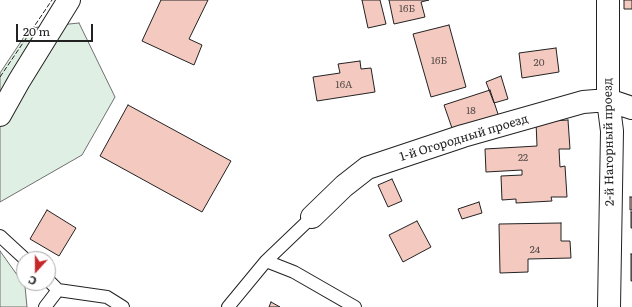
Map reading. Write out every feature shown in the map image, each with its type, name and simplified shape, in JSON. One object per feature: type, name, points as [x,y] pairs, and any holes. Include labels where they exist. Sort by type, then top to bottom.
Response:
[{"type":"street","points":[[0,114],[19,80],[69,0]]},
{"type":"street","name":"2-й Нагорный проезд","points":[[608,0],[608,100],[612,131],[609,307]]},
{"type":"street","name":"1-й Огородный проезд","points":[[312,217],[344,186],[367,168],[463,136],[583,102],[608,100],[632,108]]},
{"type":"lane","points":[[228,307],[266,261],[312,217]]},
{"type":"lane","points":[[0,236],[16,251]]},
{"type":"lane","points":[[266,261],[294,272],[355,307]]},
{"type":"lane","points":[[45,307],[58,290],[107,297],[123,307]]},
{"type":"green space","points":[[79,23],[115,97],[82,155],[0,202],[0,73],[30,28]]},
{"type":"green space","points":[[0,251],[16,273],[16,291],[25,291],[27,307],[0,307]]},
{"type":"building","points":[[161,0],[208,0],[189,39],[202,45],[194,65],[142,41]]},
{"type":"building","points":[[362,0],[380,0],[386,24],[368,28]]},
{"type":"building","points":[[389,0],[429,0],[421,2],[425,17],[394,24]]},
{"type":"building","points":[[624,0],[632,0],[632,9],[624,9]]},
{"type":"building","points":[[449,25],[466,87],[431,97],[413,34]]},
{"type":"building","points":[[556,48],[559,72],[522,78],[519,53]]},
{"type":"building","points":[[360,61],[361,69],[371,68],[375,92],[317,101],[313,77],[340,73],[338,64]]},
{"type":"building","points":[[501,76],[508,99],[494,103],[486,82]]},
{"type":"building","points":[[490,90],[499,117],[453,131],[444,105]]},
{"type":"building","points":[[128,105],[231,161],[202,212],[100,156]]},
{"type":"building","points":[[568,120],[570,149],[559,149],[560,167],[565,166],[567,197],[551,197],[552,201],[516,203],[516,199],[502,200],[501,176],[522,175],[522,170],[486,172],[485,149],[537,146],[536,122]]},
{"type":"building","points":[[392,179],[402,201],[388,207],[378,185]]},
{"type":"building","points":[[630,197],[632,197],[632,210],[630,210]]},
{"type":"building","points":[[479,202],[482,213],[462,219],[458,209]]},
{"type":"building","points":[[47,210],[76,228],[59,256],[56,254],[56,251],[50,251],[30,239]]},
{"type":"building","points":[[632,212],[632,228],[631,228]]},
{"type":"building","points":[[417,221],[431,247],[403,262],[389,235]]},
{"type":"building","points":[[561,223],[561,241],[570,241],[571,258],[528,259],[528,272],[500,273],[499,224]]},
{"type":"building","points":[[632,254],[632,281],[631,281]]},
{"type":"building","points":[[271,302],[280,307],[269,307]]},
{"type":"fence","points":[[0,77],[52,0]]}]
